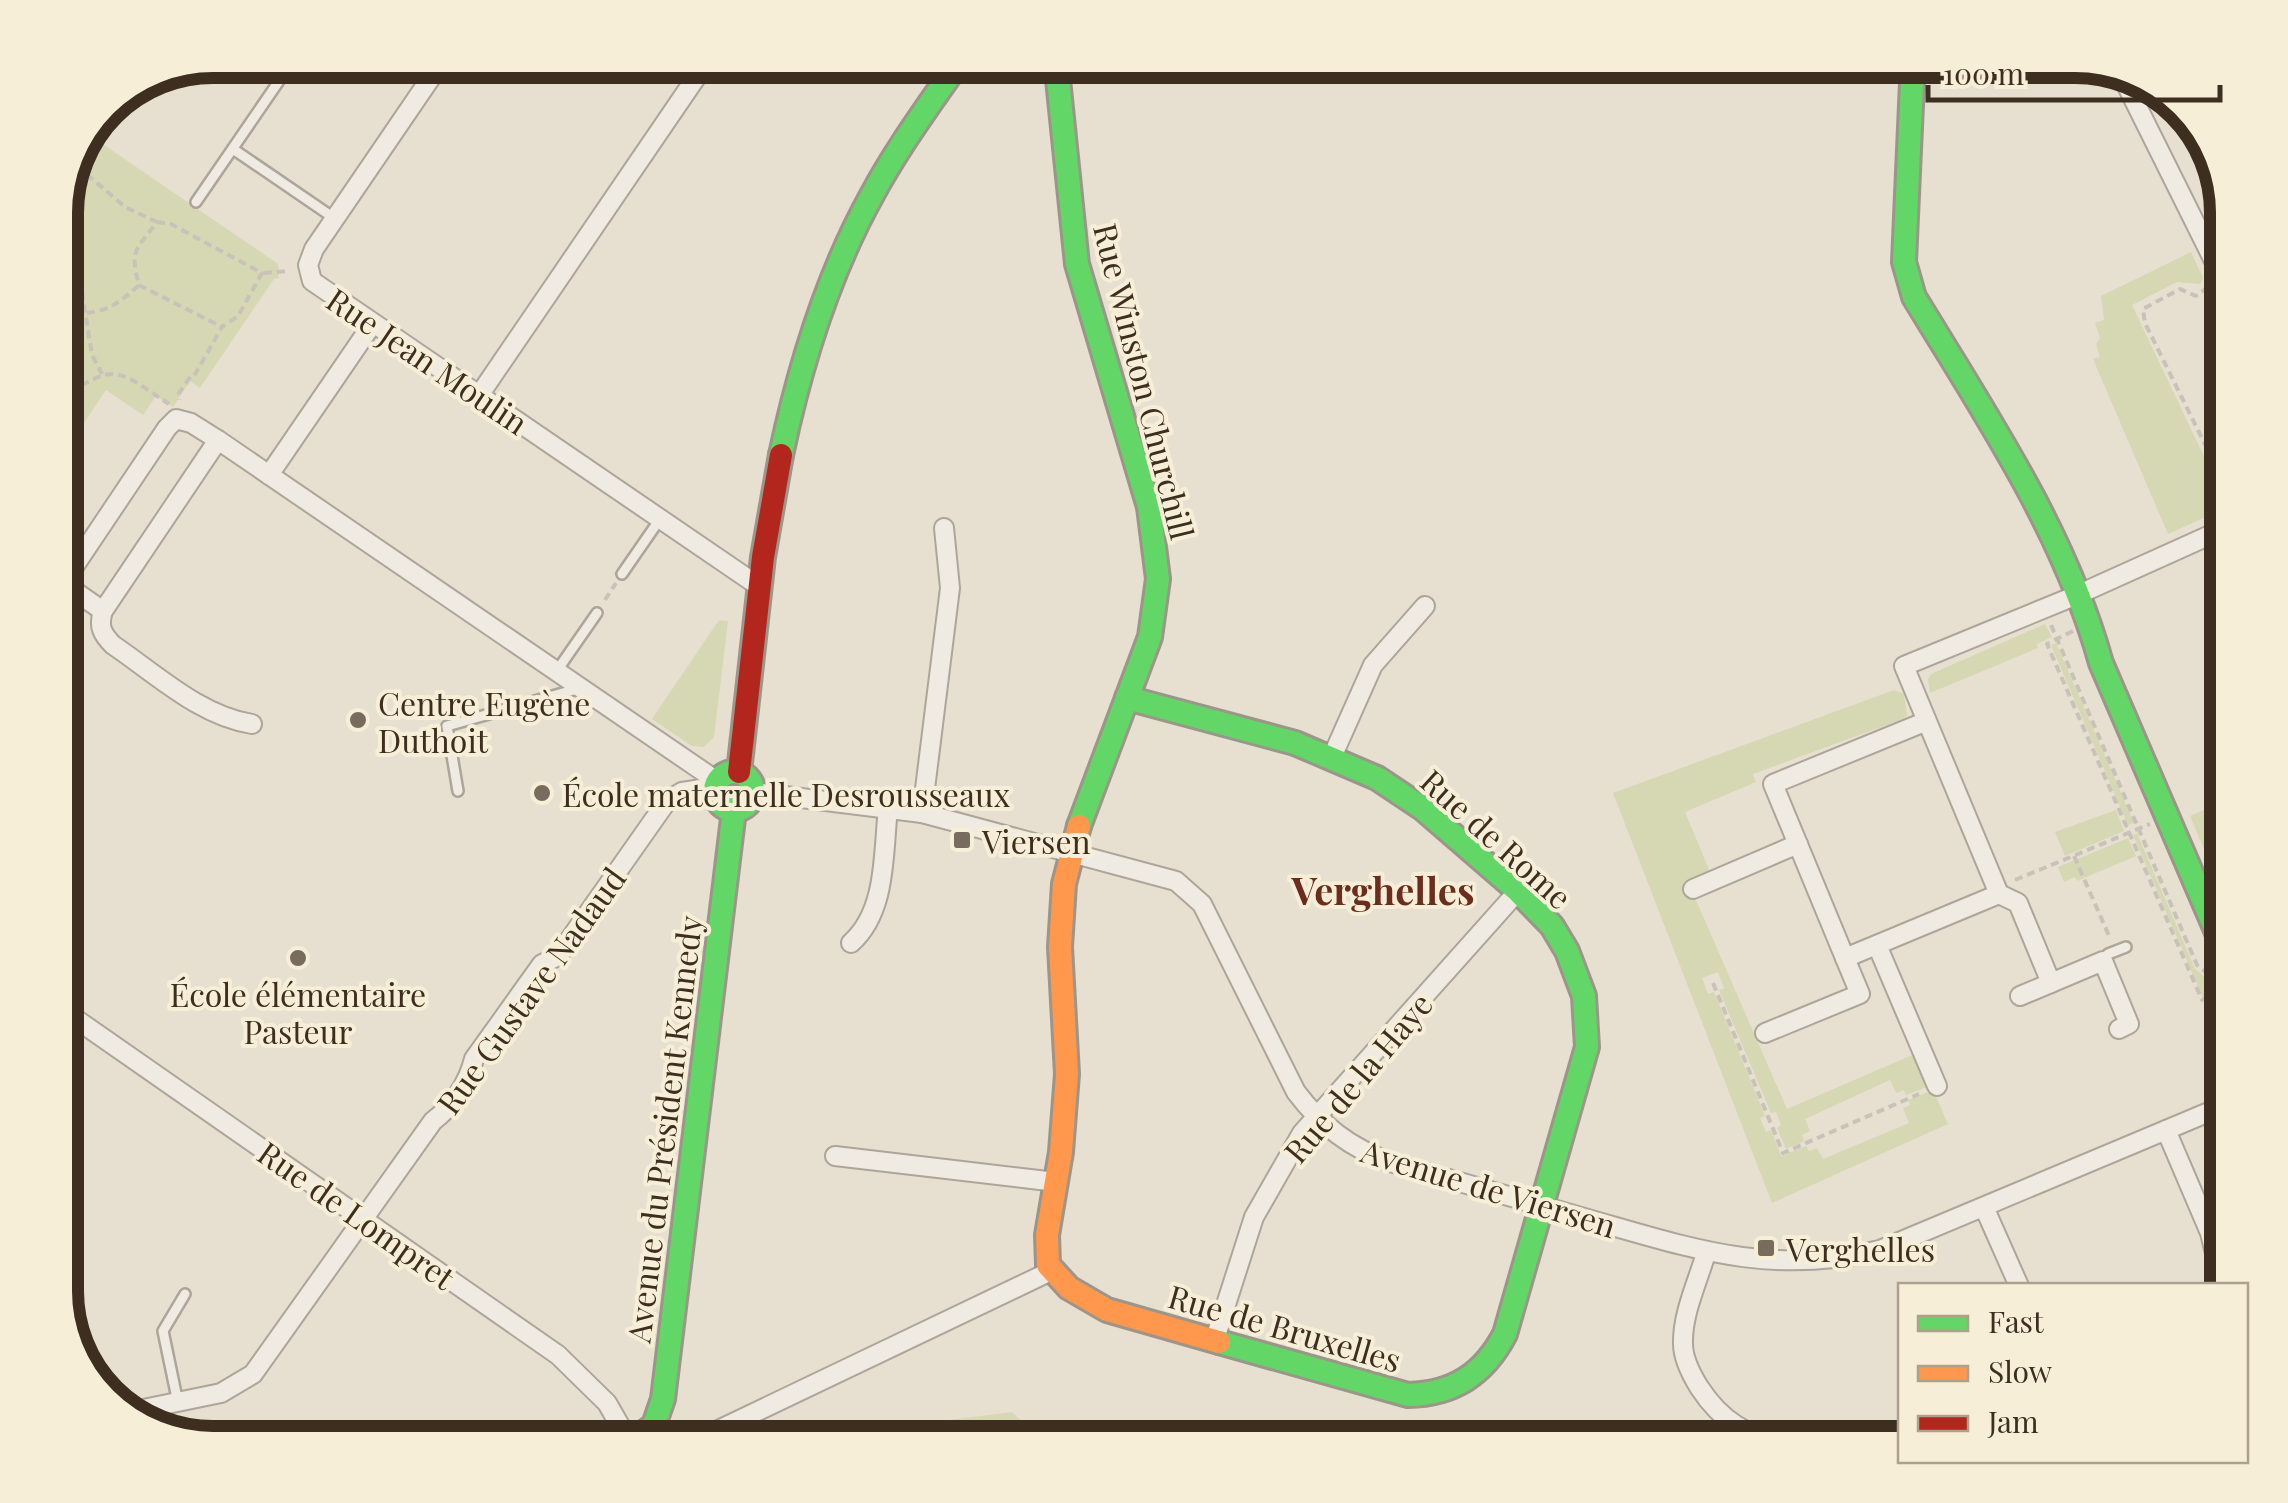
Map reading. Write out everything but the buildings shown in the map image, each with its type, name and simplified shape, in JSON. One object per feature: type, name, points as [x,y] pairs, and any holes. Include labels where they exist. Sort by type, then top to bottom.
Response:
[{"type":"street","name":"Rue Jean Moulin","points":[[431,78],[311,254],[309,271],[316,284],[760,587]]},
{"type":"street","points":[[480,394],[696,78]]},
{"type":"street","points":[[78,560],[167,428],[176,419],[190,422],[579,688],[723,780],[749,778],[753,792],[748,804],[734,810],[720,805],[723,780],[760,587],[784,430],[817,316],[875,189],[948,78]]},
{"type":"street","name":"Rue Winston Churchill","points":[[1056,1182],[1067,1074],[1060,912],[1086,804],[1128,698],[1156,610],[1156,546],[1149,507],[1077,264],[1058,78]]},
{"type":"street","points":[[1912,78],[1904,227],[1904,262],[1909,284],[1917,304],[2018,467],[2063,601],[2089,620],[2101,662],[2210,916]]},
{"type":"street","points":[[2128,89],[2210,250]]},
{"type":"street","points":[[269,475],[373,323]]},
{"type":"street","points":[[95,605],[218,440]]},
{"type":"street","points":[[922,814],[950,588],[944,528]]},
{"type":"street","points":[[2051,983],[2018,904],[1998,891],[1904,666],[2210,535]]},
{"type":"street","points":[[78,593],[95,605],[102,631],[113,645],[211,712],[231,721],[252,724]]},
{"type":"street","points":[[1332,757],[1373,666],[1424,606]]},
{"type":"street","name":"Rue de Rome","points":[[1128,698],[1296,743],[1332,757],[1406,797],[1518,891],[1552,926],[1567,951],[1584,996],[1587,1023],[1581,1073],[1543,1206]]},
{"type":"street","points":[[1765,1033],[1860,994],[1772,784],[1927,720]]},
{"type":"street","name":"Rue Gustave Nadaud","points":[[147,1409],[233,1388],[252,1374],[433,1122],[446,1112],[470,1076],[474,1059],[542,964],[558,956],[667,801],[682,792],[723,780]]},
{"type":"street","name":"Avenue de Viersen","points":[[753,792],[922,814],[1167,877],[1196,896],[1290,1082],[1338,1136],[1376,1157],[1706,1253],[1776,1262],[1848,1256],[1895,1245],[2210,1112]]},
{"type":"street","points":[[852,942],[865,931],[877,905],[888,808]]},
{"type":"street","name":"Avenue du Président Kennedy","points":[[653,1426],[663,1399],[734,810]]},
{"type":"street","points":[[1693,889],[1798,844]]},
{"type":"street","name":"Rue de la Haye","points":[[1214,1342],[1254,1217],[1278,1170],[1316,1115],[1518,891]]},
{"type":"street","points":[[1845,958],[1998,891]]},
{"type":"street","points":[[1877,945],[1937,1086]]},
{"type":"street","points":[[2020,996],[2115,953],[2130,1024],[2119,1028]]},
{"type":"street","name":"Rue de Lompret","points":[[78,1020],[577,1370],[607,1403],[621,1426]]},
{"type":"street","points":[[2166,1130],[2210,1232]]},
{"type":"street","points":[[727,1426],[1051,1271],[1046,1256],[1047,1236],[1056,1182],[835,1156]]},
{"type":"street","name":"Rue de Bruxelles","points":[[1051,1271],[1069,1288],[1107,1310],[1403,1395],[1427,1396],[1451,1390],[1474,1376],[1501,1344],[1543,1206]]},
{"type":"street","points":[[1984,1206],[2018,1283]]},
{"type":"street","points":[[1706,1253],[1683,1334],[1684,1355],[1710,1404],[1735,1426]]},
{"type":"lane","points":[[196,202],[279,81]]},
{"type":"lane","points":[[233,149],[334,218]]},
{"type":"lane","points":[[622,574],[660,518]]},
{"type":"lane","points":[[556,672],[596,613]]},
{"type":"lane","points":[[458,791],[448,726],[579,688]]},
{"type":"lane","points":[[178,1403],[163,1331],[186,1294]]},
{"type":"path","points":[[85,170],[125,208],[171,224],[262,273],[309,271]]},
{"type":"path","points":[[139,285],[133,258],[137,243],[157,222]]},
{"type":"path","points":[[78,266],[92,355],[102,374]]},
{"type":"path","points":[[176,419],[180,393],[222,327],[238,316],[262,273]]},
{"type":"path","points":[[86,313],[103,312],[139,285]]},
{"type":"path","points":[[139,285],[222,327]]},
{"type":"path","points":[[2210,287],[2196,296],[2180,289],[2143,309],[2146,323],[2210,454]]},
{"type":"path","points":[[78,390],[102,374],[124,374],[173,406],[176,419]]},
{"type":"path","points":[[596,613],[622,574]]},
{"type":"path","points":[[2063,601],[2048,620],[2197,966],[2210,976]]},
{"type":"path","points":[[2063,601],[2074,630],[2047,644],[2202,1000],[2210,997]]},
{"type":"path","points":[[78,621],[95,605]]},
{"type":"path","points":[[1998,891],[2168,817]]},
{"type":"path","points":[[2074,856],[2115,953]]},
{"type":"path","points":[[1713,982],[1783,1153],[1937,1086]]},
{"type":"green space","points":[[98,141],[278,264],[279,278],[274,279],[200,388],[190,381],[173,407],[156,396],[143,415],[106,390],[78,432],[78,203],[82,177]]},
{"type":"green space","points":[[2191,252],[2203,278],[2200,284],[2177,282],[2132,305],[2210,469],[2210,515],[2168,534],[2093,359],[2100,357],[2095,323],[2104,320],[2101,296]]},
{"type":"green space","points":[[719,620],[728,621],[714,737],[704,747],[692,746],[652,719]]},
{"type":"green space","points":[[2045,624],[2052,637],[2037,644],[2038,648],[1930,693],[1931,674]]},
{"type":"green space","points":[[2056,643],[2134,823],[2128,825],[2051,645]]},
{"type":"green space","points":[[1894,690],[1904,694],[1907,716],[1753,774],[1756,782],[1685,812],[1710,872],[1688,881],[1687,887],[1787,1109],[1917,1053],[1931,1085],[1906,1095],[1904,1090],[1896,1093],[1890,1080],[1805,1119],[1810,1131],[1802,1135],[1804,1141],[1786,1149],[1777,1128],[1781,1125],[1776,1112],[1771,1113],[1719,990],[1724,988],[1718,972],[1702,978],[1708,994],[1714,992],[1765,1116],[1760,1118],[1766,1132],[1771,1130],[1781,1156],[1806,1146],[1809,1151],[1817,1148],[1823,1159],[1909,1123],[1903,1108],[1910,1105],[1908,1100],[1933,1090],[1948,1124],[1772,1203],[1613,793]]},
{"type":"green space","points":[[2210,807],[2210,863],[2190,816]]},
{"type":"green space","points":[[2116,810],[2124,831],[2065,856],[2055,832]]},
{"type":"green space","points":[[2137,833],[2195,969],[2210,981],[2210,995],[2203,998],[2133,835]]},
{"type":"green space","points":[[2128,838],[2136,856],[2077,881],[2075,877],[2064,882],[2058,867]]},
{"type":"green space","points":[[1012,1412],[1027,1426],[906,1426]]},
{"type":"traffic: fast","points":[[781,455],[806,355],[841,257],[892,160],[947,78]]},
{"type":"traffic: fast","points":[[1058,78],[1077,264],[1149,507],[1158,579],[1150,637],[1079,826]]},
{"type":"traffic: fast","points":[[1912,78],[1904,262],[1914,297],[1995,429],[2066,566],[2101,663],[2210,916]]},
{"type":"traffic: fast","points":[[1127,698],[1295,743],[1377,778],[1422,808],[1518,891],[1552,926],[1567,951],[1584,996],[1587,1047],[1505,1334],[1477,1371],[1440,1391],[1408,1395],[1219,1342]]},
{"type":"traffic: fast","points":[[734,772],[748,777],[753,791],[748,805],[734,810],[720,805],[715,791],[720,777],[734,772]]},
{"type":"traffic: fast","points":[[653,1426],[663,1399],[734,810]]},
{"type":"traffic: slow","points":[[1079,826],[1064,884],[1060,947],[1067,1074],[1061,1152],[1047,1235],[1048,1265],[1069,1288],[1107,1310],[1219,1342]]},
{"type":"traffic: jam","points":[[739,772],[763,557],[781,455]]},
{"type":"place","name":"Centre Eugène Duthoit","points":[[358,720]]},
{"type":"place","name":"École maternelle Desrousseaux","points":[[542,793]]},
{"type":"place","name":"Viersen","points":[[962,840]]},
{"type":"place","name":"École élémentaire Pasteur","points":[[298,958]]},
{"type":"place","name":"Verghelles","points":[[1766,1248]]},
{"type":"district","name":"Verghelles","points":[[1383,889]]}]
